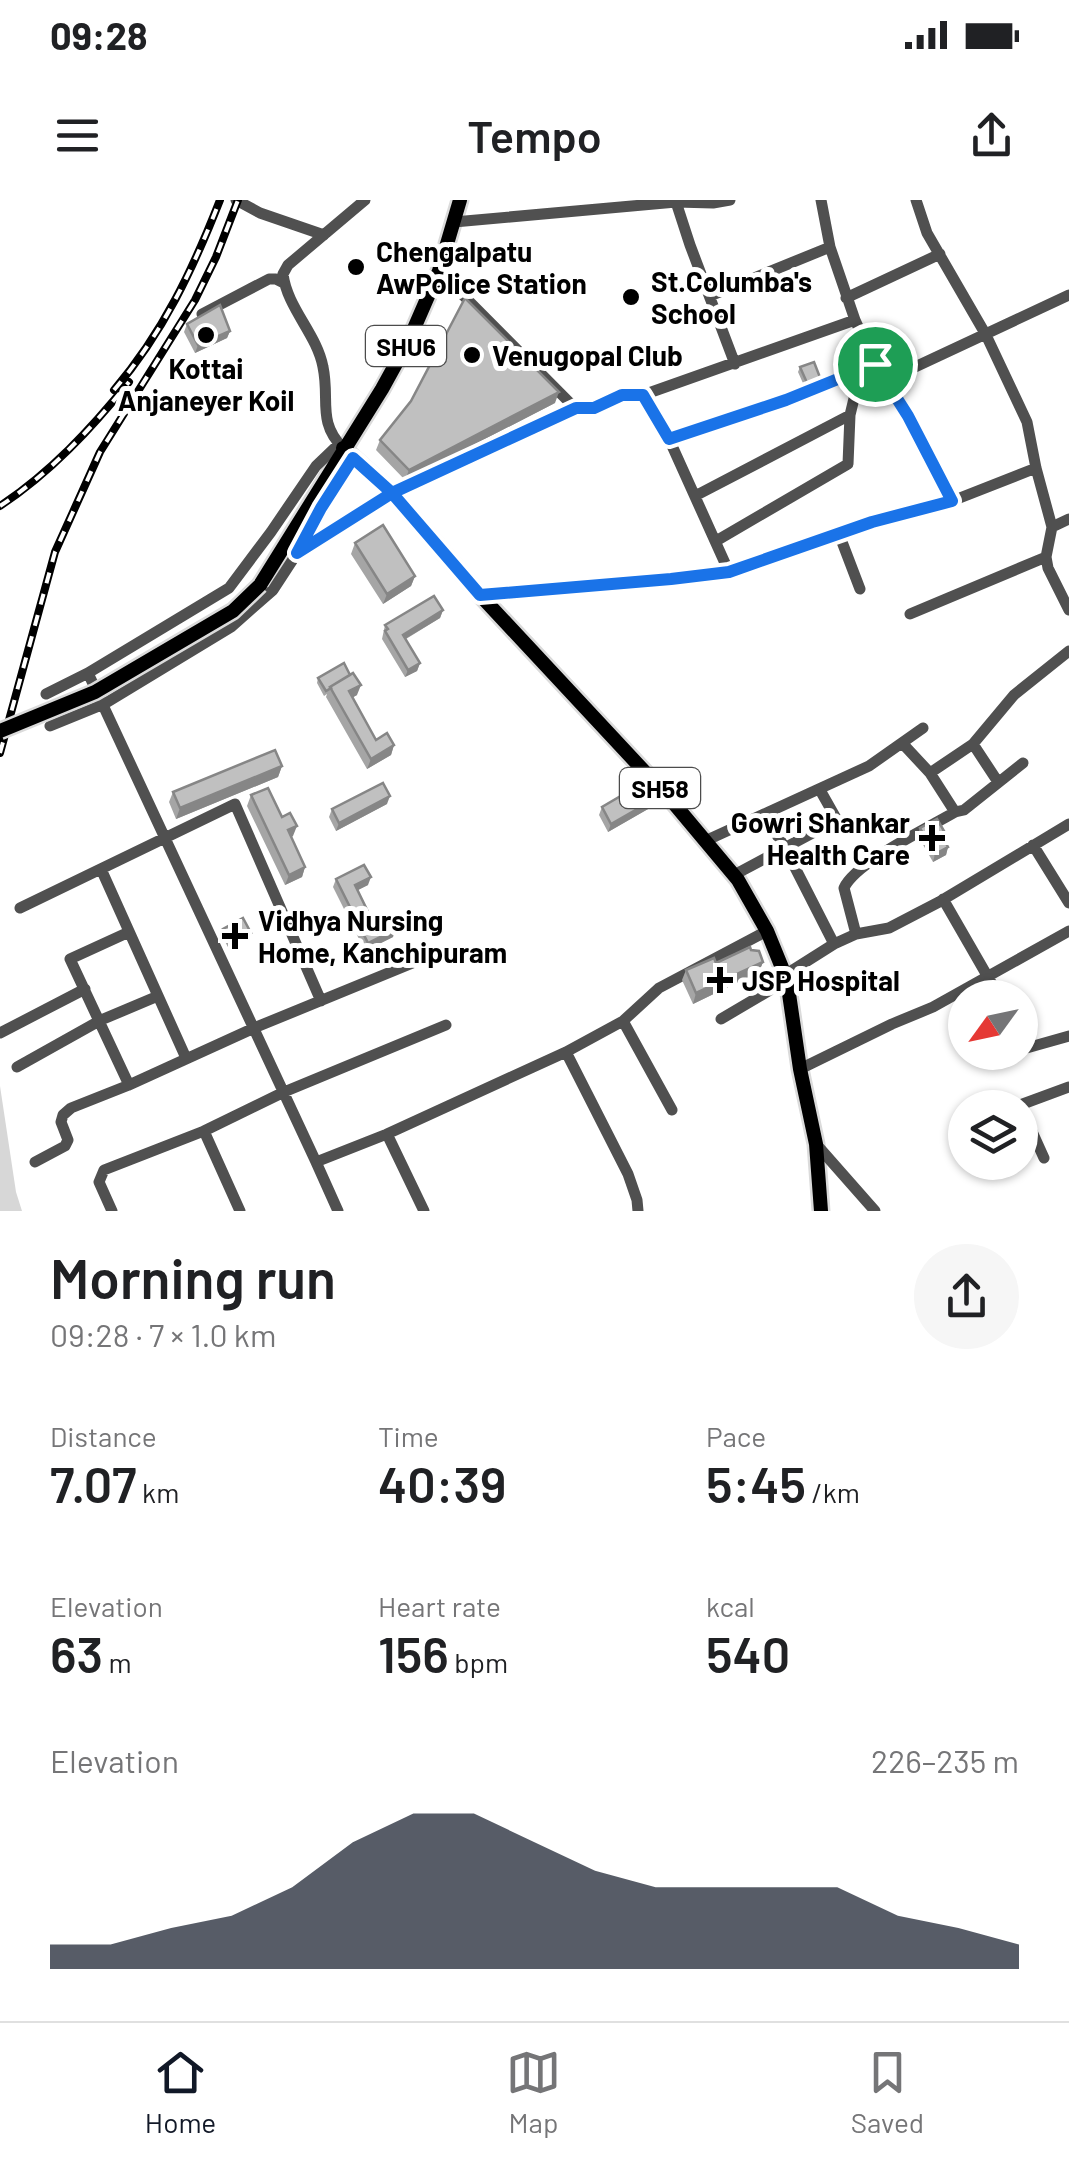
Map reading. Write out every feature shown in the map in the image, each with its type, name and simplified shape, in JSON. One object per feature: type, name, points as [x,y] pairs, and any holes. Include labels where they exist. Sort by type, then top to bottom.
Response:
[{"type":"main road","name":"SHU6","points":[[0,731],[95,692],[233,612],[260,585],[409,340],[438,272],[460,200]]},
{"type":"main road","name":"SH58","points":[[345,450],[392,493],[480,595],[672,800],[734,874],[768,931],[786,978],[816,1144],[821,1211]]},
{"type":"street","points":[[236,200],[260,213],[324,235]]},
{"type":"street","points":[[345,450],[327,427],[323,366],[283,274],[288,265],[365,200]]},
{"type":"street","points":[[547,214],[548,200]]},
{"type":"street","points":[[454,222],[730,200]]},
{"type":"street","points":[[821,200],[830,247],[854,320],[952,501]]},
{"type":"street","points":[[916,200],[927,232],[986,335],[1027,422],[1052,527],[1046,557],[1048,568],[1069,610]]},
{"type":"street","points":[[676,202],[735,364]]},
{"type":"street","points":[[710,296],[830,247]]},
{"type":"street","points":[[846,298],[940,254]]},
{"type":"street","points":[[438,272],[576,408]]},
{"type":"street","points":[[202,314],[269,279],[284,283]]},
{"type":"street","points":[[886,380],[1069,295]]},
{"type":"street","points":[[297,553],[392,493],[576,408],[594,408],[622,395],[643,395],[854,320]]},
{"type":"street","points":[[716,540],[848,464],[850,415],[858,382],[875,364]]},
{"type":"street","points":[[669,439],[786,400],[875,364]]},
{"type":"street","points":[[643,395],[669,439],[729,572]]},
{"type":"street","points":[[696,496],[850,415]]},
{"type":"street","points":[[50,726],[104,704],[231,628],[274,590],[321,508],[345,450]]},
{"type":"street","points":[[46,694],[229,588],[316,466],[345,450]]},
{"type":"street","points":[[480,595],[729,572],[952,501],[1036,468]]},
{"type":"street","points":[[1052,527],[1069,520]]},
{"type":"street","points":[[839,534],[860,589]]},
{"type":"street","points":[[910,614],[1046,557]]},
{"type":"street","points":[[930,773],[973,744],[1014,695],[1069,651]]},
{"type":"street","points":[[88,673],[338,1211]]},
{"type":"street","points":[[706,841],[869,766],[923,728]]},
{"type":"street","points":[[903,744],[930,773],[955,812]]},
{"type":"street","points":[[973,744],[998,782]]},
{"type":"street","points":[[856,934],[844,888],[852,875],[894,847],[964,810],[1023,763]]},
{"type":"street","points":[[734,874],[837,820],[820,790]]},
{"type":"street","points":[[20,908],[235,804],[321,1000]]},
{"type":"street","points":[[764,814],[834,944]]},
{"type":"street","points":[[721,1019],[834,944],[856,934],[889,928],[1069,824]]},
{"type":"street","points":[[1033,845],[1069,903]]},
{"type":"street","points":[[101,869],[186,1058]]},
{"type":"street","points":[[944,899],[992,980]]},
{"type":"street","points":[[316,1162],[566,1052],[623,1021],[659,988],[768,931]]},
{"type":"street","points":[[800,1069],[933,1007],[1069,931]]},
{"type":"street","points":[[129,932],[70,958],[129,1084]]},
{"type":"street","points":[[35,1162],[68,1140],[61,1122],[70,1108],[414,962]]},
{"type":"street","points":[[0,1033],[85,989]]},
{"type":"street","points":[[17,1067],[100,1020],[158,996]]},
{"type":"street","points":[[623,1021],[672,1110]]},
{"type":"street","points":[[112,1211],[98,1182],[104,1170],[204,1131],[284,1092],[446,1025]]},
{"type":"street","points":[[1038,1045],[1069,1036]]},
{"type":"street","points":[[566,1052],[634,1186],[638,1211]]},
{"type":"street","points":[[1038,1098],[1069,1086]]},
{"type":"street","points":[[204,1131],[240,1211]]},
{"type":"street","points":[[387,1134],[424,1211]]},
{"type":"street","points":[[816,1144],[875,1211]]},
{"type":"street","points":[[1038,1146],[1044,1158]]},
{"type":"shaded area","points":[[0,1086],[16,1192],[22,1211],[0,1211]]},
{"type":"building","name":"Venugopal Club","points":[[465,298],[559,392],[409,470],[380,440],[411,401]]},
{"type":"building","name":"Kottai Anjaneyer Koil","points":[[220,305],[230,331],[198,345],[187,324]]},
{"type":"building","points":[[814,362],[821,380],[808,385],[800,367]]},
{"type":"building","points":[[383,525],[415,576],[387,594],[355,543]]},
{"type":"building","points":[[434,596],[443,610],[403,635],[420,663],[408,670],[385,625]]},
{"type":"building","points":[[344,663],[350,675],[326,691],[318,678]]},
{"type":"building","points":[[353,673],[361,685],[349,691],[376,740],[387,733],[394,745],[371,759],[330,687]]},
{"type":"building","points":[[275,750],[282,766],[180,808],[173,792]]},
{"type":"building","points":[[648,780],[658,797],[611,824],[602,807]]},
{"type":"building","points":[[383,783],[390,796],[339,823],[332,809]]},
{"type":"building","points":[[268,788],[282,817],[290,813],[297,826],[288,830],[305,867],[289,875],[251,795]]},
{"type":"building","points":[[937,819],[948,847],[935,854],[920,828]]},
{"type":"building","points":[[364,865],[371,877],[355,885],[374,924],[389,917],[396,929],[368,943],[336,879]]},
{"type":"building","points":[[243,918],[251,933],[231,943],[223,929]]},
{"type":"building","points":[[750,947],[759,951],[763,962],[696,993],[686,970],[714,958],[716,963]]},
{"type":"railway","points":[[114,390],[175,300],[220,200]]},
{"type":"railway","points":[[0,753],[55,552],[100,452],[195,300],[238,200]]},
{"type":"railway","points":[[0,506],[69,449],[129,382]]},
{"type":"place","name":"Chengalpatu AwPolice Station","points":[[356,267]]},
{"type":"place","name":"St.Columba's School","points":[[631,297]]},
{"type":"place","name":"Kottai Anjaneyer Koil","points":[[206,335]]},
{"type":"place","name":"Venugopal Club","points":[[472,355]]},
{"type":"place","name":"Gowri Shankar Health Care","points":[[932,838]]},
{"type":"place","name":"Vidhya Nursing Home, Kanchipuram","points":[[235,936]]},
{"type":"place","name":"JSP Hospital","points":[[720,980]]},
{"type":"route","points":[[875,364],[786,400],[669,439],[643,395],[622,395],[594,408],[576,408],[392,493],[353,458],[297,553],[392,493],[480,595],[729,572],[872,522],[952,501],[908,416],[875,364]]}]
